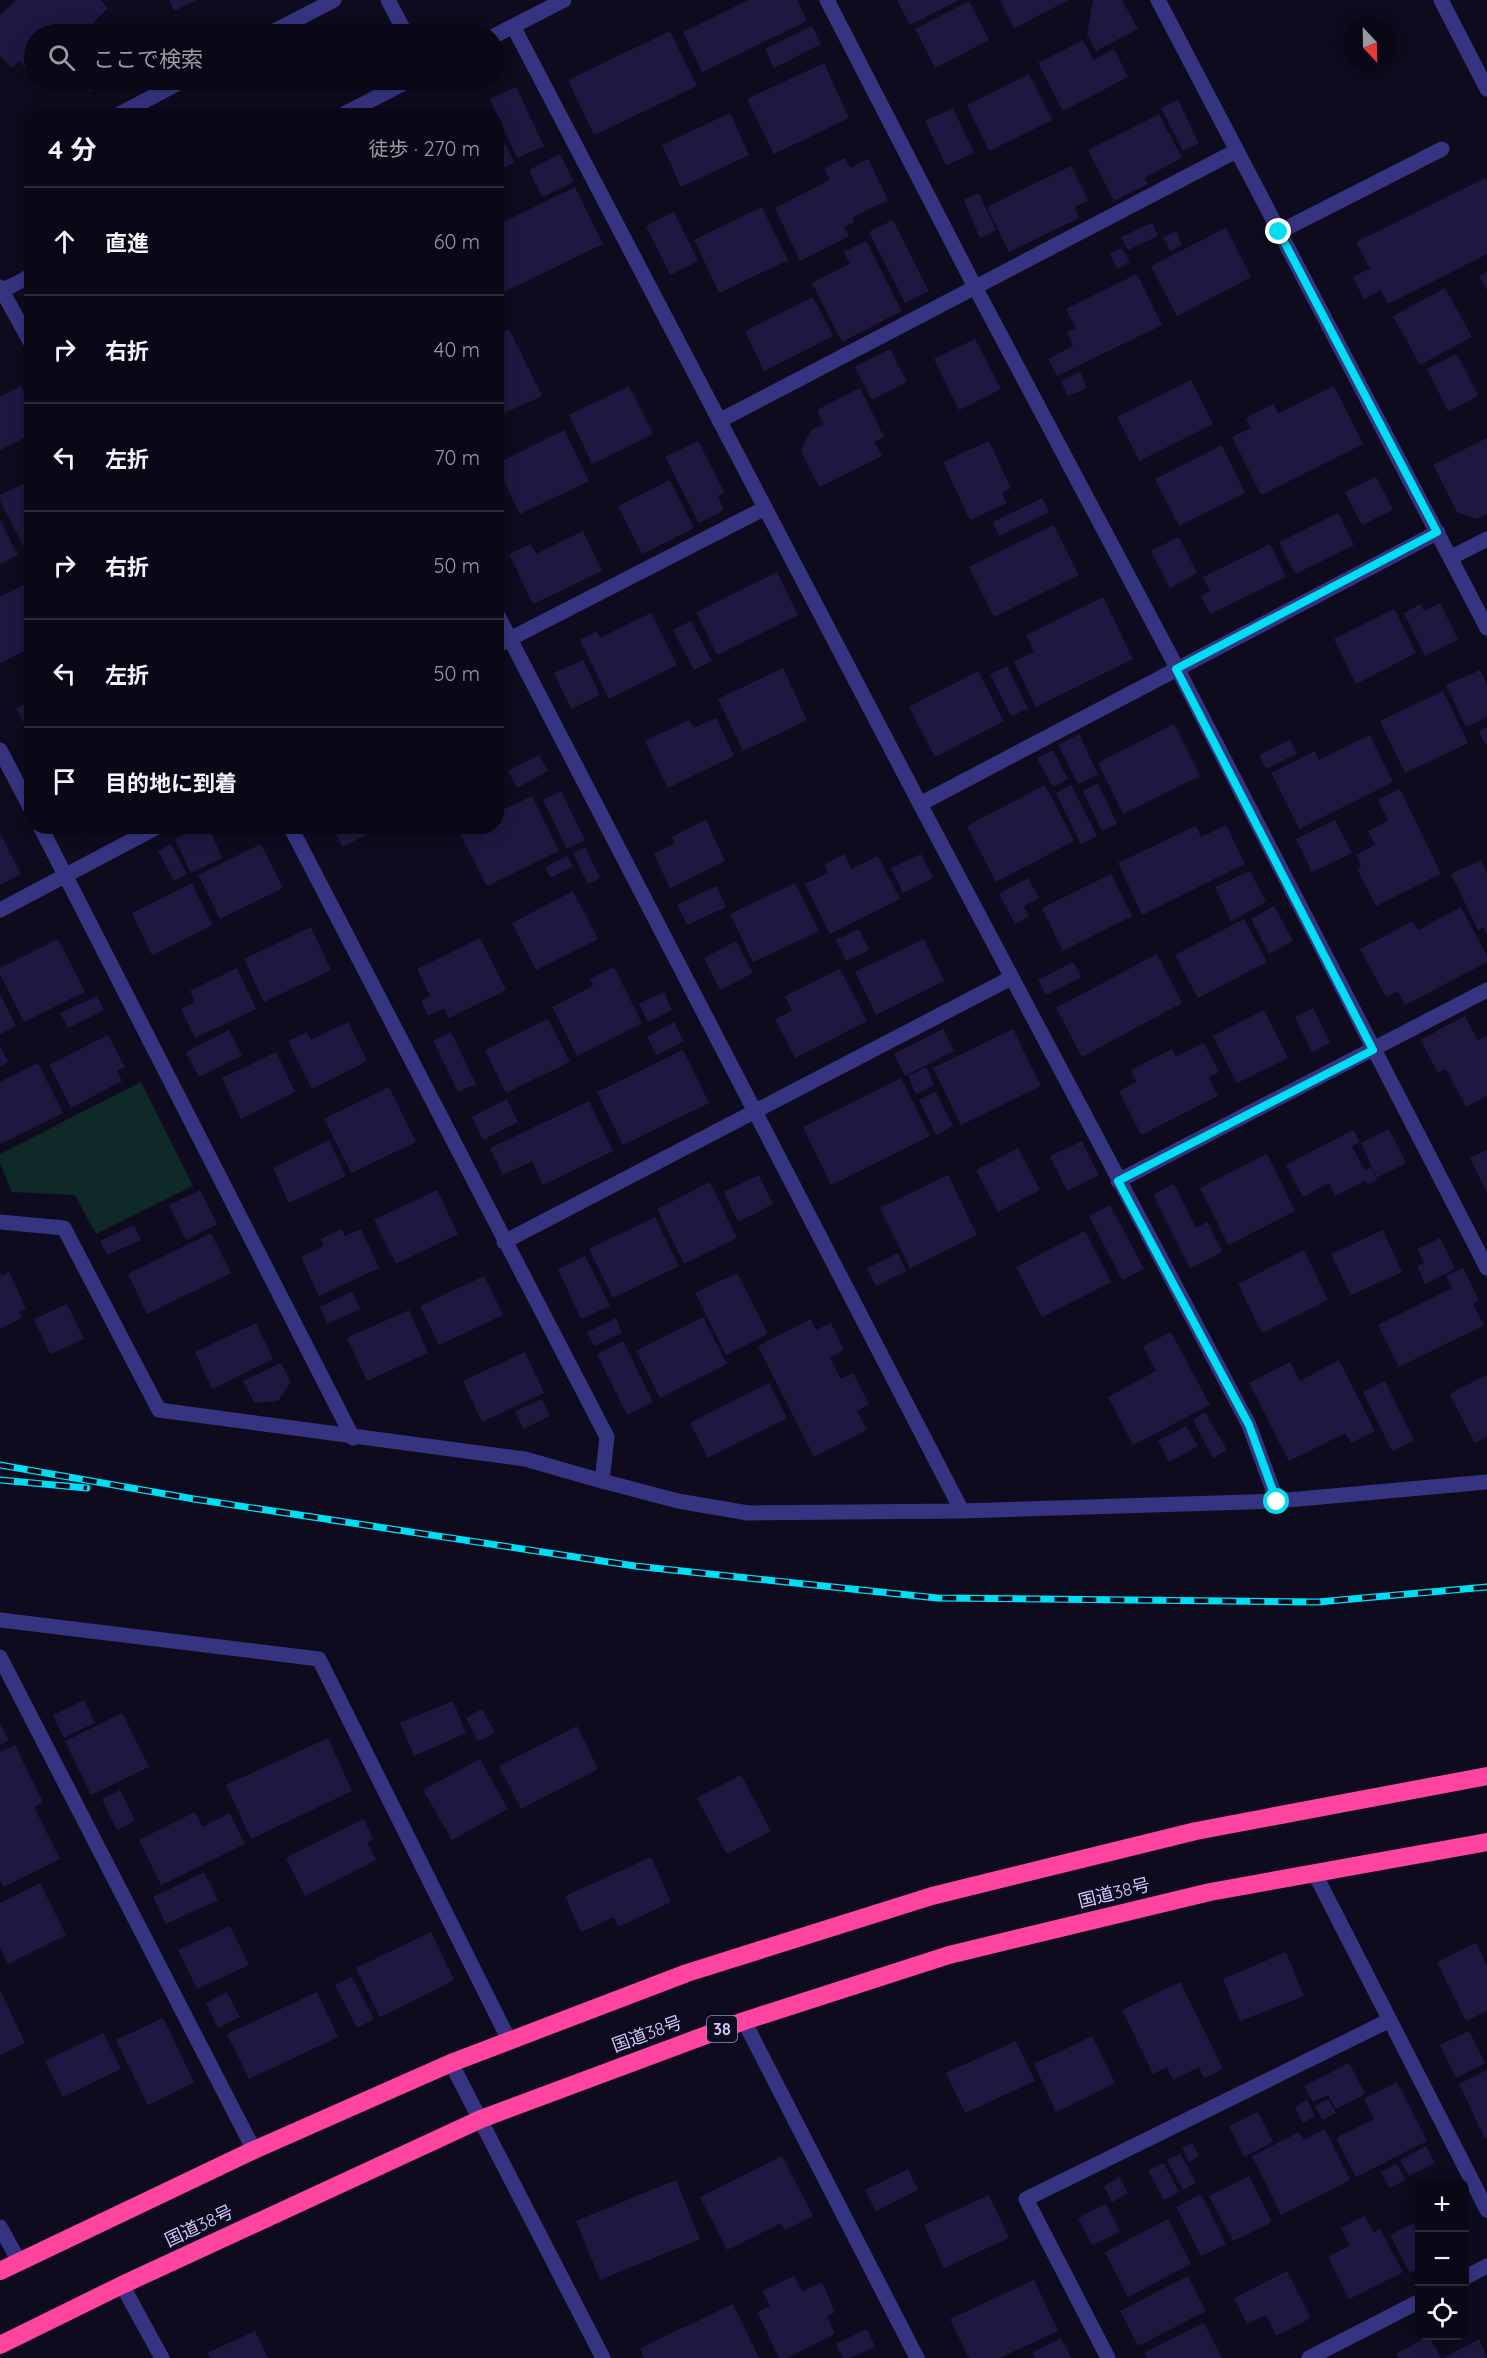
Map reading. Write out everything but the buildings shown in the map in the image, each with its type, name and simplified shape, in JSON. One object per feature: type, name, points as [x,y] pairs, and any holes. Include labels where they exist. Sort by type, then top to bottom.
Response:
[{"type":"highway","points":[[0,2271],[254,2150],[451,2062],[687,1973],[933,1896],[1196,1831],[1487,1776]]},
{"type":"highway","name":"国道38号","points":[[0,2345],[122,2285],[481,2119],[744,2021],[949,1955],[1209,1892],[1487,1842]]},
{"type":"street","points":[[288,24],[334,0]]},
{"type":"street","points":[[388,0],[401,24]]},
{"type":"street","points":[[504,31],[564,0]]},
{"type":"street","points":[[827,0],[1487,1268]]},
{"type":"street","points":[[1158,0],[1487,628]]},
{"type":"street","points":[[1441,0],[1487,89]]},
{"type":"street","points":[[513,26],[1011,978],[1249,1425],[1277,1502]]},
{"type":"street","points":[[131,108],[165,90]]},
{"type":"street","points":[[356,108],[391,90]]},
{"type":"street","points":[[1279,232],[1442,149]]},
{"type":"street","points":[[719,420],[1236,151]]},
{"type":"street","points":[[24,279],[1,290],[24,331]]},
{"type":"street","points":[[504,641],[765,508]]},
{"type":"street","points":[[920,804],[1437,532]]},
{"type":"street","points":[[1450,558],[1487,539]]},
{"type":"street","points":[[504,644],[756,1112],[962,1511]]},
{"type":"street","points":[[0,750],[24,796]]},
{"type":"street","points":[[44,834],[353,1438]]},
{"type":"street","points":[[0,910],[144,834]]},
{"type":"street","points":[[294,834],[607,1437],[602,1481]]},
{"type":"street","points":[[504,1242],[1011,978]]},
{"type":"street","points":[[1118,1181],[1487,990]]},
{"type":"street","points":[[0,1222],[64,1228],[159,1410],[525,1460],[678,1501],[748,1513],[962,1511],[1277,1502],[1487,1482]]},
{"type":"street","points":[[0,1620],[319,1659],[510,2040]]},
{"type":"street","points":[[0,1657],[254,2150]]},
{"type":"street","points":[[1314,1872],[1487,2211]]},
{"type":"street","points":[[1108,2358],[1026,2199],[1390,2020]]},
{"type":"street","points":[[744,2021],[917,2358]]},
{"type":"street","points":[[451,2062],[603,2358]]},
{"type":"street","points":[[0,2227],[19,2261]]},
{"type":"street","points":[[1469,2275],[1487,2266]]},
{"type":"street","points":[[122,2285],[162,2358]]},
{"type":"street","points":[[1309,2358],[1415,2303]]},
{"type":"green space","points":[[141,1082],[193,1186],[96,1234],[75,1195],[12,1192],[0,1164],[0,1154]]},
{"type":"railway","points":[[0,1465],[194,1499],[635,1566],[937,1598],[1318,1602],[1487,1587]]},
{"type":"railway","points":[[0,1480],[87,1488]]},
{"type":"route","points":[[1277,1502],[1249,1425],[1118,1181],[1373,1050],[1176,669],[1437,532],[1279,232]]}]
